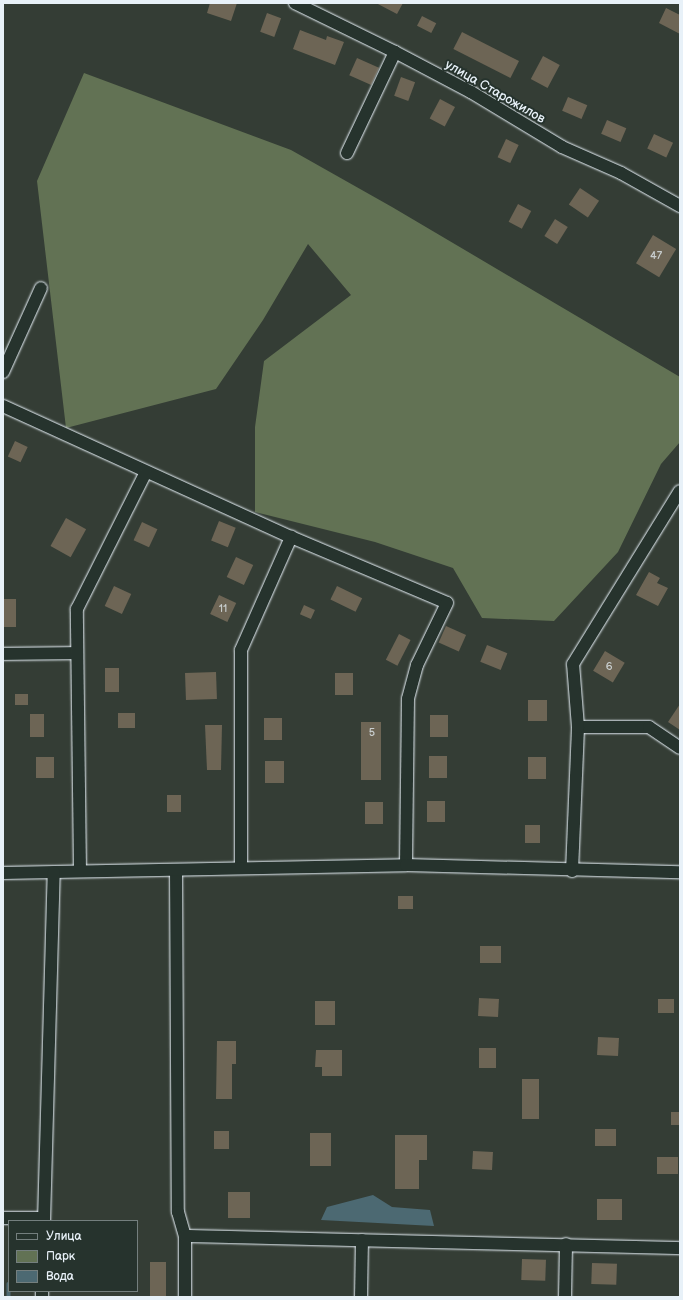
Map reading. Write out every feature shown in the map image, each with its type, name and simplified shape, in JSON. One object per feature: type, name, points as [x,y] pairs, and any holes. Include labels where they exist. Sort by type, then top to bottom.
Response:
[{"type":"street","name":"улица Старожилов","points":[[295,3],[395,52],[471,92],[562,147],[621,173],[680,206]]},
{"type":"street","points":[[347,153],[395,52]]},
{"type":"street","points":[[3,372],[41,288]]},
{"type":"street","points":[[3,406],[291,537],[447,603],[417,665],[408,699],[406,865]]},
{"type":"street","points":[[80,871],[77,609],[146,472]]},
{"type":"street","points":[[572,871],[578,727],[573,664],[680,491]]},
{"type":"street","points":[[241,866],[241,650],[291,537]]},
{"type":"street","points":[[3,654],[77,653]]},
{"type":"street","points":[[578,727],[649,727],[680,748]]},
{"type":"street","points":[[3,873],[176,870],[241,866],[406,865],[572,871],[680,872]]},
{"type":"street","points":[[176,870],[178,1212],[185,1236],[185,1297]]},
{"type":"street","points":[[3,1218],[44,1220],[54,872]]},
{"type":"street","points":[[185,1236],[566,1244],[680,1248]]},
{"type":"street","points":[[361,1297],[362,1240]]},
{"type":"street","points":[[565,1297],[566,1244]]},
{"type":"green space","points":[[84,73],[291,150],[392,207],[680,377],[680,442],[661,464],[618,552],[554,621],[482,618],[453,568],[375,542],[255,512],[255,427],[264,361],[351,295],[308,244],[263,320],[216,389],[66,428],[37,181]]},
{"type":"water","points":[[373,1195],[392,1207],[430,1210],[434,1226],[321,1220],[327,1207]]},
{"type":"building","points":[[210,3],[237,3],[231,21],[207,13]]},
{"type":"building","points":[[376,3],[403,3],[397,14]]},
{"type":"building","points":[[666,8],[680,15],[680,34],[659,23]]},
{"type":"building","points":[[267,13],[281,18],[274,37],[260,32]]},
{"type":"building","points":[[422,16],[436,23],[431,33],[417,26]]},
{"type":"building","points":[[300,30],[326,40],[327,36],[344,42],[335,65],[293,49]]},
{"type":"building","points":[[462,32],[519,61],[510,78],[453,49]]},
{"type":"building","points":[[543,56],[560,65],[548,88],[531,79]]},
{"type":"building","points":[[357,58],[379,68],[371,85],[349,75]]},
{"type":"building","points":[[401,77],[415,82],[408,101],[394,96]]},
{"type":"building","points":[[568,97],[587,105],[581,119],[562,111]]},
{"type":"building","points":[[440,99],[455,107],[445,126],[430,118]]},
{"type":"building","points":[[607,120],[626,128],[620,142],[601,134]]},
{"type":"building","points":[[654,134],[673,143],[666,157],[647,149]]},
{"type":"building","points":[[506,139],[519,145],[510,163],[498,157]]},
{"type":"building","points":[[580,188],[599,201],[588,217],[569,205]]},
{"type":"building","points":[[518,204],[531,211],[522,229],[509,222]]},
{"type":"building","points":[[555,219],[568,227],[557,244],[544,236]]},
{"type":"building","points":[[653,235],[676,249],[659,277],[636,263]]},
{"type":"building","points":[[15,441],[28,447],[21,462],[8,456]]},
{"type":"building","points":[[66,518],[86,529],[71,557],[50,546]]},
{"type":"building","points":[[219,521],[236,528],[228,547],[211,540]]},
{"type":"building","points":[[142,522],[157,529],[149,547],[134,540]]},
{"type":"building","points":[[236,557],[253,565],[244,585],[227,577]]},
{"type":"building","points":[[649,572],[660,578],[657,583],[668,588],[658,606],[636,595]]},
{"type":"building","points":[[114,586],[131,594],[122,614],[105,606]]},
{"type":"building","points":[[337,586],[362,598],[356,612],[330,599]]},
{"type":"building","points":[[219,595],[236,603],[227,622],[210,614]]},
{"type":"building","points":[[3,599],[16,599],[16,627],[3,627]]},
{"type":"building","points":[[304,605],[315,610],[311,619],[300,614]]},
{"type":"building","points":[[446,626],[466,635],[459,651],[439,642]]},
{"type":"building","points":[[399,634],[411,640],[397,666],[386,660]]},
{"type":"building","points":[[487,645],[507,653],[501,670],[480,662]]},
{"type":"building","points":[[605,651],[625,663],[613,683],[593,671]]},
{"type":"building","points":[[105,668],[119,668],[119,692],[105,692]]},
{"type":"building","points":[[216,672],[217,699],[186,700],[185,673]]},
{"type":"building","points":[[335,673],[353,673],[353,695],[335,695]]},
{"type":"building","points":[[15,694],[28,694],[28,705],[15,705]]},
{"type":"building","points":[[528,700],[547,700],[547,721],[528,721]]},
{"type":"building","points":[[680,704],[680,730],[668,722]]},
{"type":"building","points":[[118,713],[135,713],[135,728],[118,728]]},
{"type":"building","points":[[30,714],[44,714],[44,737],[30,737]]},
{"type":"building","points":[[430,715],[448,715],[448,737],[430,737]]},
{"type":"building","points":[[264,718],[282,718],[282,740],[264,740]]},
{"type":"building","points":[[361,722],[381,722],[381,780],[361,780]]},
{"type":"building","points":[[205,725],[222,725],[221,770],[207,770]]},
{"type":"building","points":[[429,756],[447,756],[447,778],[429,778]]},
{"type":"building","points":[[36,757],[54,757],[54,778],[36,778]]},
{"type":"building","points":[[528,757],[546,757],[546,779],[528,779]]},
{"type":"building","points":[[265,761],[284,761],[284,783],[265,783]]},
{"type":"building","points":[[167,795],[181,795],[181,812],[167,812]]},
{"type":"building","points":[[427,801],[445,801],[445,822],[427,822]]},
{"type":"building","points":[[365,802],[383,802],[383,824],[365,824]]},
{"type":"building","points":[[525,825],[540,825],[540,843],[525,843]]},
{"type":"building","points":[[398,896],[413,896],[413,909],[398,909]]},
{"type":"building","points":[[480,946],[501,946],[501,963],[480,963]]},
{"type":"building","points":[[479,998],[499,999],[498,1017],[478,1016]]},
{"type":"building","points":[[658,999],[674,999],[674,1013],[658,1013]]},
{"type":"building","points":[[315,1001],[335,1001],[335,1025],[315,1025]]},
{"type":"building","points":[[598,1037],[619,1038],[618,1056],[597,1055]]},
{"type":"building","points":[[217,1041],[236,1041],[236,1064],[232,1064],[232,1099],[216,1099]]},
{"type":"building","points":[[479,1048],[496,1048],[496,1068],[479,1068]]},
{"type":"building","points":[[316,1050],[342,1050],[342,1076],[322,1076],[322,1067],[315,1067]]},
{"type":"building","points":[[522,1079],[539,1079],[539,1119],[522,1119]]},
{"type":"building","points":[[671,1112],[680,1112],[680,1125],[671,1125]]},
{"type":"building","points":[[595,1129],[616,1129],[616,1146],[595,1146]]},
{"type":"building","points":[[214,1131],[229,1131],[229,1149],[214,1149]]},
{"type":"building","points":[[310,1133],[331,1133],[331,1166],[310,1166]]},
{"type":"building","points":[[395,1135],[427,1135],[427,1160],[419,1160],[419,1189],[395,1189]]},
{"type":"building","points":[[473,1151],[493,1152],[492,1170],[472,1169]]},
{"type":"building","points":[[657,1157],[678,1157],[678,1174],[657,1174]]},
{"type":"building","points":[[228,1192],[250,1192],[250,1218],[228,1218]]},
{"type":"building","points":[[597,1199],[622,1199],[622,1220],[597,1220]]},
{"type":"building","points":[[522,1259],[546,1260],[545,1281],[521,1280]]},
{"type":"building","points":[[150,1262],[166,1262],[166,1297],[150,1297]]},
{"type":"building","points":[[592,1263],[617,1264],[616,1285],[591,1284]]},
{"type":"waterway","points":[[9,1292],[9,1297]]}]
